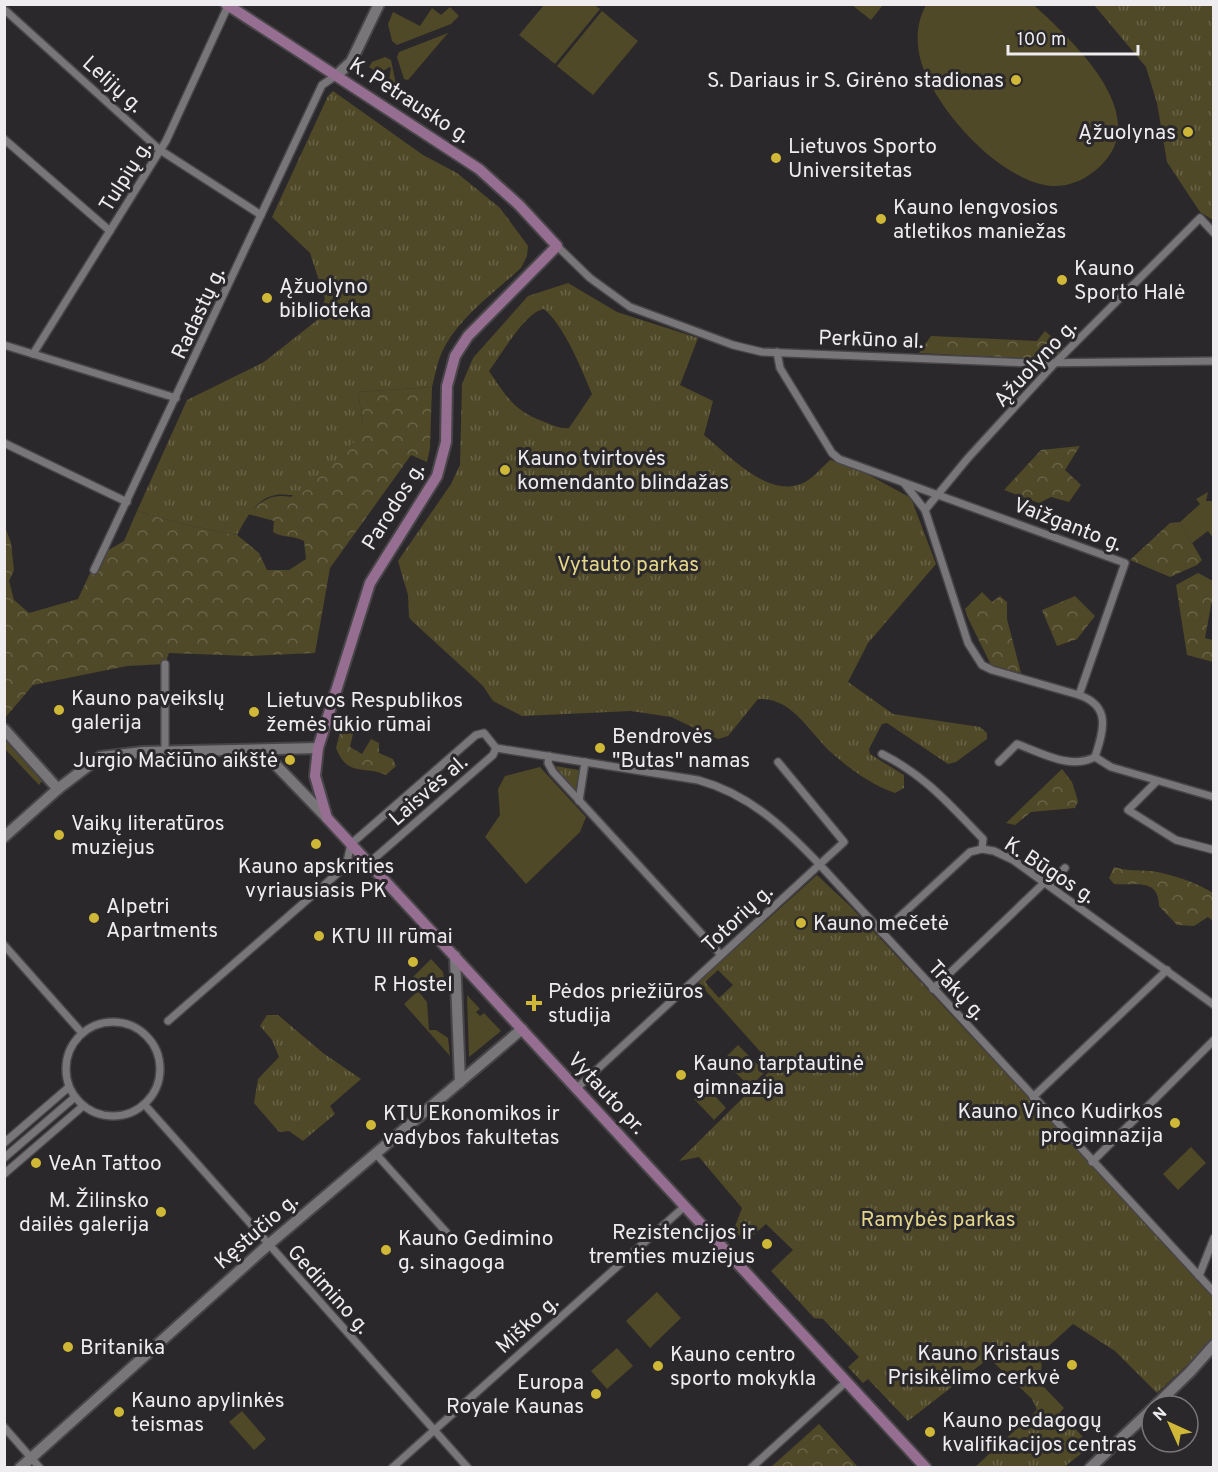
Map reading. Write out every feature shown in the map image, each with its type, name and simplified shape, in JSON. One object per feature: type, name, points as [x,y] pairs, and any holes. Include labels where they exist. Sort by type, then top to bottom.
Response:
[{"type":"main road","name":"K. Petrausko g.","points":[[227,5],[479,169],[519,205],[557,246]]},
{"type":"main road","name":"Parodos g.","points":[[327,818],[315,776],[318,748],[370,583],[437,476],[446,442],[447,386],[455,356],[468,336],[557,246]]},
{"type":"main road","name":"Vytauto pr.","points":[[327,818],[926,1467]]},
{"type":"street","points":[[337,75],[351,62],[379,4]]},
{"type":"street","name":"Tulpių g.","points":[[33,354],[160,150],[227,5]]},
{"type":"street","name":"Lelijų g.","points":[[7,10],[160,150],[261,215]]},
{"type":"street","name":"Radastų g.","points":[[94,570],[322,85],[337,75]]},
{"type":"street","points":[[4,139],[110,231]]},
{"type":"street","name":"Ąžuolyno g.","points":[[925,510],[1056,362],[1200,218],[1214,233]]},
{"type":"street","name":"Perkūno al.","points":[[557,246],[590,279],[630,307],[733,345],[762,352],[1056,362],[1214,362]]},
{"type":"street","points":[[4,345],[176,398]]},
{"type":"street","name":"Vaižganto g.","points":[[777,352],[780,368],[832,453],[839,459],[1125,563],[1078,695]]},
{"type":"street","points":[[4,442],[127,502]]},
{"type":"street","points":[[902,481],[925,510],[968,642],[982,664],[992,670],[1093,701],[1100,708],[1103,718],[1101,738],[1095,757]]},
{"type":"street","points":[[165,664],[165,752]]},
{"type":"street","points":[[4,729],[58,789]]},
{"type":"street","name":"Laisvės al.","points":[[351,844],[476,735],[484,734],[496,748],[493,755],[369,863]]},
{"type":"street","points":[[999,762],[1017,744],[1066,762],[1081,762],[1095,757]]},
{"type":"street","points":[[4,837],[58,789],[100,757],[165,752],[318,748]]},
{"type":"street","name":"Trakų g.","points":[[496,748],[723,787],[745,798],[786,829],[1214,1292]]},
{"type":"street","name":"Vytauto pr.","points":[[253,751],[272,761],[327,818]]},
{"type":"street","name":"K. Būgos g.","points":[[882,754],[915,772],[933,786],[983,839],[982,849],[994,851],[1013,860],[1214,1005]]},
{"type":"street","points":[[549,756],[548,763],[553,772],[721,955]]},
{"type":"street","points":[[1095,757],[1111,767],[1214,797]]},
{"type":"street","points":[[579,801],[585,762]]},
{"type":"street","name":"Totorių g.","points":[[577,1088],[844,842],[778,762]]},
{"type":"street","points":[[1157,781],[1128,810],[1176,840],[1214,850]]},
{"type":"street","points":[[346,866],[351,844]]},
{"type":"street","points":[[882,933],[970,852],[982,849]]},
{"type":"street","points":[[168,1021],[346,866],[369,863]]},
{"type":"street","points":[[933,989],[1065,868]]},
{"type":"street","points":[[4,945],[82,1033]]},
{"type":"street","points":[[454,956],[460,1082]]},
{"type":"street","points":[[1033,1097],[1167,970]]},
{"type":"street","points":[[114,1021],[132,1025],[149,1038],[158,1053],[160,1071],[155,1090],[144,1104],[125,1114],[110,1116],[96,1113],[83,1106],[69,1087],[66,1073],[67,1058],[72,1044],[82,1033],[97,1024],[114,1021]]},
{"type":"street","name":"Kęstučio g.","points":[[20,1467],[268,1245],[522,1029]]},
{"type":"street","points":[[1092,1162],[1214,1040]]},
{"type":"street","points":[[4,1143],[69,1087]]},
{"type":"street","points":[[4,1158],[75,1097]]},
{"type":"street","name":"Gedimino g.","points":[[144,1104],[468,1467]]},
{"type":"street","points":[[4,1174],[83,1106]]},
{"type":"street","points":[[376,1154],[447,1233]]},
{"type":"street","name":"Miško g.","points":[[392,1467],[685,1206]]},
{"type":"street","points":[[1198,1276],[1214,1238]]},
{"type":"street","points":[[1167,1394],[1214,1345]]},
{"type":"street","points":[[1190,1372],[1214,1355]]},
{"type":"street","points":[[751,1467],[847,1381]]},
{"type":"street","points":[[1090,1467],[1140,1419]]},
{"type":"street","points":[[4,1427],[40,1467]]},
{"type":"green space","points":[[544,5],[594,5],[600,9],[555,64],[519,35]]},
{"type":"green space","points":[[852,5],[883,5],[871,20]]},
{"type":"green space","points":[[926,5],[1034,5],[1084,56],[1100,77],[1112,99],[1118,121],[1116,142],[1104,162],[1083,179],[1056,186],[1035,182],[1013,172],[991,157],[952,117],[925,73],[919,53],[918,28]]},
{"type":"green space","name":"Ąžuolynas","points":[[1094,5],[1213,5],[1213,220],[1200,212],[1167,162],[1157,103],[1146,67]]},
{"type":"green space","points":[[450,7],[459,16],[451,24],[397,45],[392,41],[388,24],[393,12],[420,26],[432,8],[441,15]]},
{"type":"green space","points":[[602,11],[638,41],[593,95],[557,66]]},
{"type":"green space","points":[[448,33],[408,80],[404,79],[397,57],[399,52]]},
{"type":"green space","points":[[385,57],[391,60],[396,84],[389,80],[391,68],[379,74],[369,67],[372,62]]},
{"type":"green space","points":[[333,91],[423,155],[457,173],[500,208],[528,246],[527,256],[521,268],[457,328],[442,352],[432,387],[358,392],[363,425],[360,436],[303,492],[295,495],[276,495],[263,500],[252,510],[237,535],[183,524],[137,511],[187,400],[264,362],[316,321],[325,299],[310,253],[272,217],[328,96]]},
{"type":"green space","name":"Vytauto parkas","points":[[568,283],[617,312],[698,338],[680,385],[713,401],[704,435],[736,463],[762,479],[775,485],[801,484],[830,460],[858,469],[911,498],[936,564],[868,643],[848,682],[893,714],[980,727],[987,733],[987,739],[956,762],[948,764],[887,723],[882,724],[869,749],[870,754],[904,775],[904,788],[895,793],[878,786],[854,771],[824,746],[791,710],[770,700],[758,699],[728,736],[718,739],[671,717],[631,711],[522,716],[493,701],[483,686],[409,617],[408,595],[398,561],[451,484],[460,465],[462,384],[473,358],[528,296]],"holes":[[[544,309],[552,317],[572,348],[592,394],[569,428],[552,425],[519,409],[507,397],[489,371],[514,335],[530,317]]]},
{"type":"green space","points":[[1045,331],[1065,348],[1055,360],[919,353],[931,336],[1037,341]]},
{"type":"green space","points":[[432,387],[430,448],[427,462],[411,455],[330,568],[315,653],[249,656],[169,653],[165,664],[127,666],[33,685],[4,719],[4,524],[11,543],[14,570],[9,581],[14,600],[29,613],[78,599],[98,556],[124,541],[137,511],[183,524],[237,535],[259,553],[267,570],[289,570],[306,559],[304,541],[276,534],[273,532],[274,521],[248,514],[258,505],[273,497],[291,497],[363,425],[358,392]]},
{"type":"green space","points":[[1080,446],[1065,470],[1081,485],[1069,502],[1051,497],[1039,503],[1004,490],[1041,450]]},
{"type":"green space","points":[[1208,492],[1206,501],[1213,501],[1213,538],[1208,531],[1192,543],[1180,522],[1200,504],[1196,499]]},
{"type":"green space","points":[[1180,522],[1202,560],[1197,565],[1170,577],[1130,560],[1170,523]]},
{"type":"green space","points":[[1198,573],[1213,581],[1213,595],[1205,638],[1213,640],[1213,662],[1187,655],[1176,585]]},
{"type":"green space","points":[[982,592],[992,602],[1000,596],[1007,602],[1007,619],[1021,673],[991,665],[967,616],[965,609]]},
{"type":"green space","points":[[1075,596],[1095,616],[1077,639],[1057,646],[1042,610]]},
{"type":"green space","points":[[343,730],[353,734],[350,747],[362,754],[371,739],[379,743],[379,753],[393,759],[396,766],[386,775],[351,767],[336,748],[340,732]]},
{"type":"green space","points":[[4,739],[42,781],[39,785],[5,749]]},
{"type":"green space","points":[[555,766],[579,770],[576,790],[574,790]]},
{"type":"green space","points":[[540,767],[586,817],[580,832],[526,884],[485,837],[500,815],[498,789],[505,776]]},
{"type":"green space","points":[[1062,769],[1072,782],[1078,801],[1075,808],[1031,812],[1015,825],[1006,823]]},
{"type":"green space","points":[[1114,867],[1167,874],[1206,889],[1213,893],[1213,921],[1208,917],[1194,926],[1177,925],[1159,906],[1158,897],[1150,887],[1137,884],[1114,884],[1109,878]]},
{"type":"green space","name":"Ramybės parkas","points":[[817,875],[850,906],[1213,1296],[1213,1341],[1157,1393],[1115,1351],[1073,1324],[1041,1353],[1042,1385],[1064,1408],[1060,1412],[1091,1446],[1064,1467],[975,1467],[1037,1410],[1032,1399],[989,1358],[908,1421],[868,1379],[863,1383],[848,1367],[859,1357],[823,1319],[814,1318],[771,1271],[793,1250],[766,1224],[745,1242],[734,1229],[742,1208],[699,1157],[679,1161],[774,1067],[698,982]],"holes":[[[718,970],[733,985],[719,998],[705,982]]]},
{"type":"green space","points":[[431,959],[443,972],[446,989],[431,973],[414,988],[408,982]]},
{"type":"green space","points":[[418,991],[427,1002],[429,1030],[436,1030],[448,1038],[450,1056],[404,1004]]},
{"type":"green space","points":[[467,995],[480,1009],[476,1012],[480,1016],[484,1013],[501,1031],[469,1057]]},
{"type":"green space","points":[[267,1015],[278,1015],[323,1053],[361,1079],[330,1106],[335,1114],[303,1141],[289,1131],[279,1132],[254,1103],[258,1079],[279,1057],[272,1040],[260,1026]]},
{"type":"green space","points":[[738,1045],[765,1072],[750,1087],[723,1060]]},
{"type":"green space","points":[[707,1087],[726,1108],[714,1120],[694,1099]]},
{"type":"green space","points":[[1191,1147],[1206,1163],[1178,1190],[1163,1174]]},
{"type":"green space","points":[[657,1292],[681,1318],[650,1348],[626,1321]]},
{"type":"green space","points":[[617,1348],[633,1366],[607,1389],[591,1371]]},
{"type":"green space","points":[[242,1411],[266,1439],[254,1450],[229,1422]]},
{"type":"green space","points":[[819,1424],[858,1467],[771,1467]]},
{"type":"place","name":"S. Dariaus ir S. Girėno stadionas","points":[[1016,80]]},
{"type":"place","name":"Ąžuolynas","points":[[1188,132]]},
{"type":"place","name":"Lietuvos Sporto Universitetas","points":[[776,158]]},
{"type":"place","name":"Kauno lengvosios atletikos maniežas","points":[[881,219]]},
{"type":"place","name":"Kauno Sporto Halė","points":[[1062,280]]},
{"type":"place","name":"Ąžuolyno biblioteka","points":[[267,298]]},
{"type":"place","name":"Kauno tvirtovės komendanto blindažas","points":[[505,470]]},
{"type":"place","name":"Kauno paveikslų galerija","points":[[59,710]]},
{"type":"place","name":"Lietuvos Respublikos žemės ūkio rūmai","points":[[254,712]]},
{"type":"place","name":"Bendrovės \"Butas\" namas","points":[[600,748]]},
{"type":"place","name":"Jurgio Mačiūno aikštė","points":[[290,760]]},
{"type":"place","name":"Vaikų literatūros muziejus","points":[[59,835]]},
{"type":"place","name":"Kauno apskrities vyriausiasis PK","points":[[316,844]]},
{"type":"place","name":"Alpetri Apartments","points":[[94,918]]},
{"type":"place","name":"Kauno mečetė","points":[[801,923]]},
{"type":"place","name":"KTU III rūmai","points":[[319,936]]},
{"type":"place","name":"R Hostel","points":[[413,962]]},
{"type":"place","name":"Pėdos priežiūros studija","points":[[534,1003]]},
{"type":"place","name":"Kauno tarptautinė gimnazija","points":[[681,1075]]},
{"type":"place","name":"Kauno Vinco Kudirkos progimnazija","points":[[1175,1123]]},
{"type":"place","name":"KTU Ekonomikos ir vadybos fakultetas","points":[[371,1125]]},
{"type":"place","name":"VeAn Tattoo","points":[[36,1163]]},
{"type":"place","name":"M. Žilinsko dailės galerija","points":[[161,1212]]},
{"type":"place","name":"Rezistencijos ir tremties muziejus","points":[[767,1244]]},
{"type":"place","name":"Kauno Gedimino g. sinagoga","points":[[386,1250]]},
{"type":"place","name":"Britanika","points":[[68,1347]]},
{"type":"place","name":"Kauno Kristaus Prisikėlimo cerkvė","points":[[1072,1365]]},
{"type":"place","name":"Kauno centro sporto mokykla","points":[[658,1366]]},
{"type":"place","name":"Europa Royale Kaunas","points":[[596,1394]]},
{"type":"place","name":"Kauno apylinkės teismas","points":[[119,1412]]},
{"type":"place","name":"Kauno pedagogų kvalifikacijos centras","points":[[930,1432]]}]
